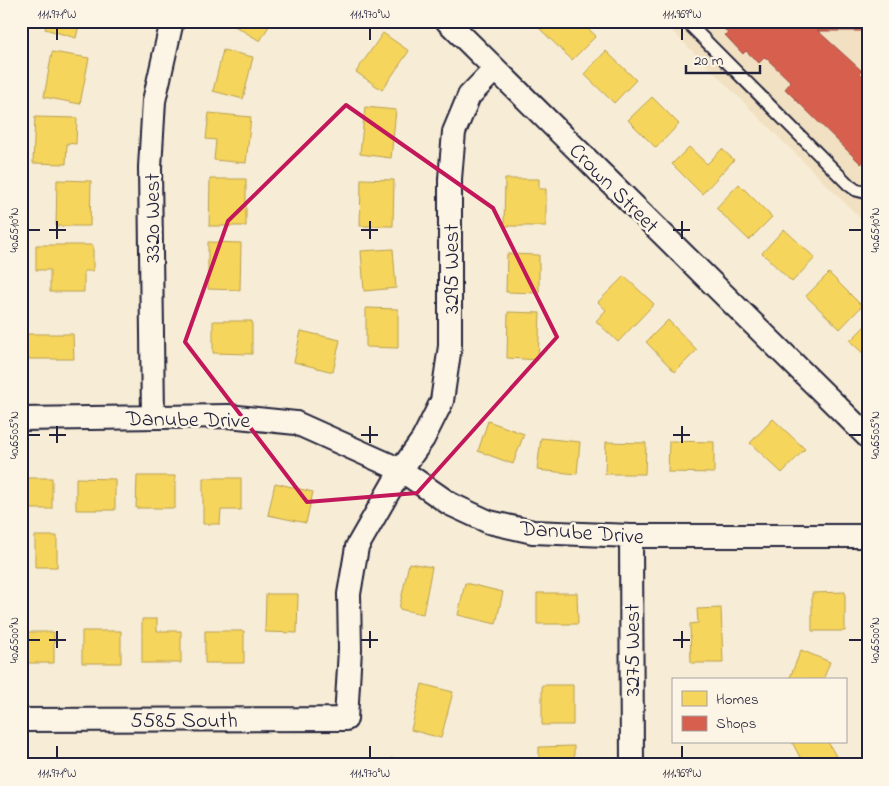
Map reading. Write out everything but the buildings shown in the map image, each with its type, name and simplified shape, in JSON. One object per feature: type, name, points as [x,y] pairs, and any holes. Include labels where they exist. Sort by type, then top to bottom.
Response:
[{"type":"street","name":"3320 West","points":[[153,418],[150,168],[154,101],[172,21]]},
{"type":"street","name":"Crown Street","points":[[447,21],[868,437]]},
{"type":"street","name":"3295 West","points":[[346,719],[350,649],[349,594],[357,547],[401,470],[423,439],[442,401],[450,346],[450,179],[454,132],[469,96],[495,69]]},
{"type":"street","name":"Danube Drive","points":[[21,419],[228,416],[296,423],[401,470],[450,504],[489,522],[533,532],[631,536],[868,536]]},
{"type":"street","name":"3275 West","points":[[631,536],[632,765]]},
{"type":"street","name":"5585 South","points":[[21,720],[346,719]]},
{"type":"lane","points":[[686,21],[849,186],[868,193]]},
{"type":"highlighted area","points":[[346,105],[493,208],[557,337],[417,493],[307,502],[185,342],[228,221]]},
{"type":"shaded area","points":[[662,21],[868,21],[868,226]]}]
